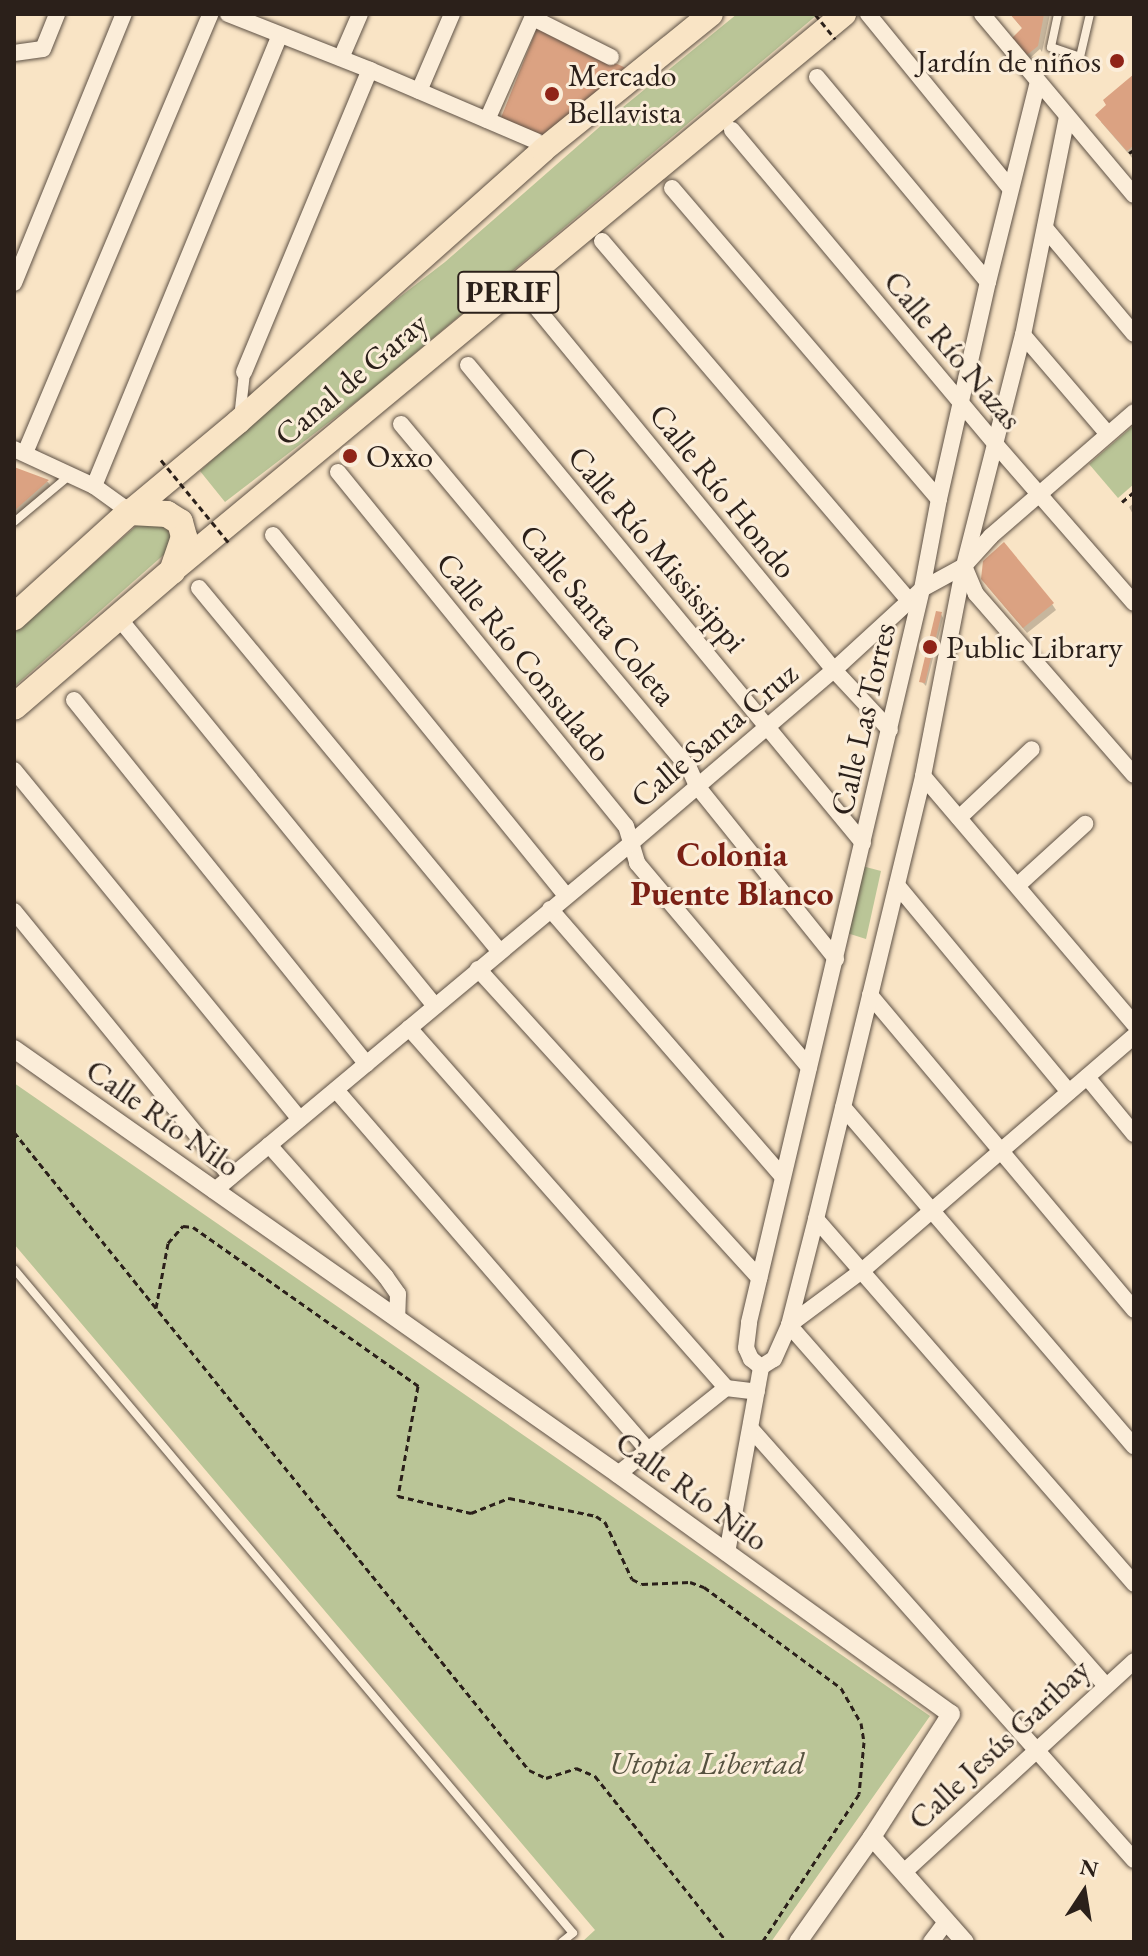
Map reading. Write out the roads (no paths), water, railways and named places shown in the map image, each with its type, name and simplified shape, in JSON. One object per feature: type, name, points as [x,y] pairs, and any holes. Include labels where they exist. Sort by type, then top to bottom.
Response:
[{"type":"highway","points":[[130,512],[167,514],[180,522],[184,537],[172,571]]},
{"type":"highway","name":"Canal de Garay","points":[[14,617],[130,512]]},
{"type":"highway","name":"Canal de Garay","points":[[14,707],[172,571]]},
{"type":"main road","name":"Canal de Garay","points":[[172,571],[844,14]]},
{"type":"main road","name":"Canal de Garay","points":[[130,512],[238,422],[539,146],[702,16]]},
{"type":"street","points":[[14,53],[43,49],[57,14]]},
{"type":"street","points":[[14,283],[124,14]]},
{"type":"street","points":[[130,512],[94,486],[19,451],[210,14]]},
{"type":"street","points":[[228,14],[370,70],[539,146]]},
{"type":"street","points":[[341,58],[360,14]]},
{"type":"street","points":[[419,91],[452,14]]},
{"type":"street","points":[[868,14],[1010,188]]},
{"type":"street","points":[[982,14],[1134,195]]},
{"type":"street","points":[[487,120],[534,16],[611,57]]},
{"type":"street","points":[[94,486],[280,35]]},
{"type":"street","points":[[238,422],[244,372],[370,70]]},
{"type":"street","points":[[817,77],[988,282]]},
{"type":"street","name":"Calle Las Torres","points":[[761,1367],[751,1359],[746,1348],[759,1278],[890,730],[916,595],[988,282],[1038,82]]},
{"type":"street","name":"Calle Las Torres","points":[[727,1553],[752,1430],[761,1367],[774,1359],[789,1325],[923,776],[964,566],[1023,335],[1067,116]]},
{"type":"street","name":"Calle Río Nazas","points":[[732,130],[960,403],[1134,603]]},
{"type":"street","points":[[672,188],[939,499]]},
{"type":"street","points":[[1045,228],[1134,334]]},
{"type":"street","points":[[602,241],[916,595]]},
{"type":"street","name":"Calle Río Hondo","points":[[517,284],[834,670],[890,730]]},
{"type":"street","points":[[1023,335],[1108,434]]},
{"type":"street","name":"Calle Río Mississippi","points":[[468,365],[863,843]]},
{"type":"street","name":"Calle Santa Cruz","points":[[214,1191],[630,844],[834,670],[916,595],[964,566],[991,536],[1134,412]]},
{"type":"street","name":"Calle Santa Coleta","points":[[401,424],[689,768],[697,786],[836,959]]},
{"type":"street","name":"Calle Río Consulado","points":[[338,472],[626,826],[637,863],[809,1067]]},
{"type":"street","points":[[273,535],[566,896]]},
{"type":"street","points":[[964,566],[976,594],[1134,775]]},
{"type":"street","points":[[199,588],[499,951]]},
{"type":"street","points":[[118,617],[435,1006]]},
{"type":"street","points":[[74,700],[367,1064]]},
{"type":"street","points":[[959,818],[1032,749]]},
{"type":"street","points":[[14,770],[300,1119]]},
{"type":"street","points":[[923,776],[1134,1024]]},
{"type":"street","points":[[1018,885],[1085,824]]},
{"type":"street","points":[[897,885],[1069,1092]]},
{"type":"street","points":[[550,909],[782,1176]]},
{"type":"street","points":[[14,911],[231,1177]]},
{"type":"street","points":[[478,969],[759,1278]]},
{"type":"street","points":[[870,995],[1134,1310]]},
{"type":"street","points":[[409,1028],[726,1388],[757,1392]]},
{"type":"street","points":[[1106,1686],[804,1338],[789,1325],[863,1270],[1134,1036]]},
{"type":"street","name":"Calle Río Nilo","points":[[14,1049],[618,1474],[951,1714]]},
{"type":"street","points":[[1087,1077],[1134,1134]]},
{"type":"street","points":[[336,1090],[647,1449]]},
{"type":"street","points":[[843,1107],[934,1209],[1134,1446]]},
{"type":"street","name":"Calle Río Nilo","points":[[269,1145],[386,1277],[398,1294],[397,1318]]},
{"type":"street","points":[[816,1219],[1134,1584]]},
{"type":"street","points":[[618,1474],[726,1388]]},
{"type":"street","points":[[752,1430],[1134,1860]]},
{"type":"street","name":"Calle Jesús Garibay","points":[[904,1872],[1106,1686],[1131,1669]]},
{"type":"street","name":"Calle Jesús Garibay","points":[[798,1942],[872,1837],[951,1714]]},
{"type":"street","points":[[872,1837],[965,1942]]},
{"type":"street","points":[[931,1942],[947,1921]]},
{"type":"lane","points":[[1058,14],[1051,47],[1080,57],[1090,14]]},
{"type":"lane","points":[[14,522],[70,475]]},
{"type":"lane","points":[[14,1269],[573,1933],[562,1942]]},
{"type":"place","name":"Jardín de niños","points":[[1117,61]]},
{"type":"place","name":"Mercado Bellavista","points":[[552,94]]},
{"type":"place","name":"Oxxo","points":[[350,456]]},
{"type":"place","name":"Public Library","points":[[930,647]]},
{"type":"district","name":"Colonia Puente Blanco","points":[[732,874]]},
{"type":"park label","name":"Utopia Libertad","points":[[707,1763]]}]
